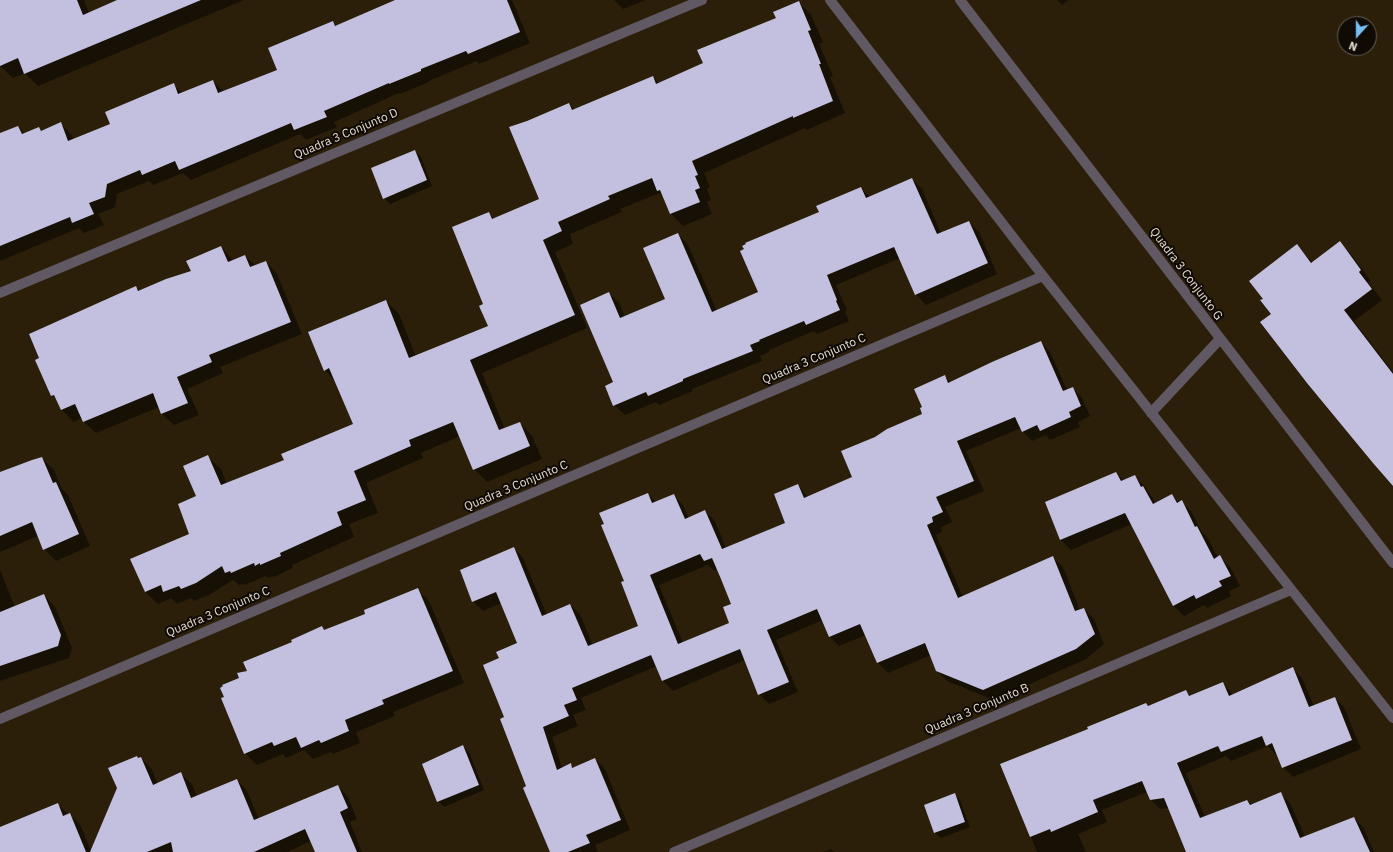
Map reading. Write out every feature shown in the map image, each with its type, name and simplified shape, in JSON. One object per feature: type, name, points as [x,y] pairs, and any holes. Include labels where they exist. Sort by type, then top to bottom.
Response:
[{"type":"street","name":"Quadra 3 Conjunto D","points":[[0,293],[702,0]]},
{"type":"street","points":[[830,0],[1043,276],[1393,718]]},
{"type":"street","name":"Quadra 3 Conjunto G","points":[[960,0],[1393,563]]},
{"type":"street","name":"Quadra 3 Conjunto C","points":[[0,719],[1043,276]]},
{"type":"street","points":[[1151,413],[1220,340]]},
{"type":"street","name":"Quadra 3 Conjunto B","points":[[674,852],[1291,590]]},
{"type":"building","points":[[0,0],[77,0],[83,15],[117,0],[201,0],[24,74],[18,58],[0,66]]},
{"type":"building","points":[[395,0],[507,0],[520,32],[468,54],[466,51],[421,69],[421,71],[324,111],[327,117],[294,130],[291,123],[179,170],[175,161],[142,175],[140,170],[107,184],[105,197],[89,203],[94,214],[72,223],[70,217],[0,246],[0,133],[18,126],[22,134],[39,127],[41,131],[61,122],[68,141],[110,124],[105,112],[174,83],[178,94],[213,80],[218,93],[277,70],[268,48],[333,21],[335,26]]},
{"type":"building","points":[[799,1],[811,30],[808,31],[833,101],[793,118],[793,116],[692,161],[698,175],[695,176],[700,188],[695,190],[700,202],[670,214],[660,190],[657,191],[652,178],[608,196],[610,199],[558,222],[562,231],[543,240],[575,315],[470,360],[499,430],[520,422],[530,446],[473,470],[453,422],[409,440],[411,446],[354,471],[366,500],[337,512],[342,525],[280,553],[281,556],[260,565],[260,563],[255,566],[254,563],[231,573],[230,571],[225,573],[222,566],[196,583],[181,589],[179,586],[163,592],[161,585],[145,592],[130,559],[189,534],[178,504],[196,496],[183,466],[208,455],[221,485],[284,460],[281,454],[353,424],[329,368],[324,371],[308,332],[386,300],[409,358],[488,326],[479,306],[483,304],[452,227],[489,212],[492,219],[539,199],[509,127],[569,103],[572,110],[653,76],[656,84],[703,63],[697,50],[776,18],[773,12]]},
{"type":"building","points":[[415,150],[427,180],[383,199],[371,168]]},
{"type":"building","points":[[912,178],[937,234],[969,221],[988,263],[915,295],[894,247],[827,275],[840,310],[806,325],[804,321],[759,340],[760,341],[750,345],[753,351],[683,379],[683,381],[648,396],[646,392],[613,406],[605,386],[613,382],[580,305],[609,292],[620,318],[665,299],[643,248],[678,233],[712,312],[758,292],[740,251],[744,249],[742,246],[746,244],[745,243],[819,212],[816,206],[861,187],[866,198]]},
{"type":"building","points":[[1340,241],[1361,270],[1359,272],[1372,289],[1344,310],[1393,374],[1393,486],[1307,383],[1260,322],[1271,314],[1260,300],[1263,299],[1249,281],[1297,244],[1311,263]]},
{"type":"building","points":[[221,246],[228,262],[245,255],[250,267],[266,261],[291,322],[209,355],[212,362],[177,377],[188,403],[161,414],[153,393],[83,422],[75,404],[61,410],[54,395],[51,396],[35,360],[39,358],[29,334],[136,286],[138,291],[166,279],[191,271],[186,261]]},
{"type":"building","points":[[1041,341],[1063,391],[1073,387],[1081,406],[1069,412],[1071,417],[1040,431],[1037,425],[1022,432],[1015,417],[957,441],[974,481],[936,497],[943,512],[932,517],[933,522],[927,525],[958,598],[1053,556],[1075,611],[1084,608],[1095,634],[1076,649],[983,690],[936,671],[925,643],[877,663],[860,624],[829,637],[817,609],[767,630],[789,682],[758,695],[740,649],[662,681],[651,655],[572,688],[577,700],[564,705],[569,716],[543,727],[557,770],[571,763],[572,768],[595,758],[621,820],[586,835],[590,843],[568,852],[550,852],[523,788],[526,786],[500,719],[504,717],[483,665],[499,658],[496,652],[517,643],[496,592],[472,602],[460,570],[514,547],[542,616],[570,604],[588,646],[638,626],[621,582],[624,581],[601,525],[604,524],[599,513],[648,493],[652,503],[674,494],[685,519],[705,510],[722,549],[785,523],[774,494],[798,484],[804,498],[852,477],[841,451],[875,437],[887,429],[922,414],[920,408],[922,407],[914,389],[945,375],[948,383]],"holes":[[[700,554],[704,561],[712,558],[721,579],[731,604],[723,607],[729,623],[678,644],[650,575]]]},
{"type":"building","points":[[42,457],[53,483],[56,482],[79,534],[43,550],[32,522],[0,536],[0,472]]},
{"type":"building","points":[[1116,472],[1121,481],[1135,475],[1141,487],[1143,486],[1153,504],[1172,494],[1177,503],[1182,500],[1195,527],[1197,526],[1214,559],[1220,555],[1231,576],[1219,581],[1222,586],[1196,599],[1194,595],[1173,606],[1125,513],[1060,540],[1045,502]]},
{"type":"building","points":[[418,588],[453,671],[382,700],[384,704],[345,720],[349,731],[321,743],[319,740],[301,748],[296,737],[274,746],[272,742],[244,754],[221,698],[224,697],[220,688],[223,686],[222,685],[239,678],[237,673],[247,671],[243,662],[292,642],[291,640],[322,626],[324,630],[365,614],[364,610]]},
{"type":"building","points":[[44,594],[61,635],[58,646],[0,666],[0,612]]},
{"type":"building","points":[[1293,667],[1309,707],[1335,697],[1352,740],[1282,768],[1272,743],[1266,746],[1262,736],[1221,752],[1218,746],[1177,763],[1200,818],[1247,800],[1250,805],[1281,792],[1300,838],[1354,817],[1370,852],[1186,852],[1164,798],[1150,800],[1142,781],[1093,800],[1098,812],[1051,832],[1050,829],[1030,837],[1000,764],[1088,729],[1087,727],[1146,703],[1148,706],[1186,690],[1189,696],[1223,682],[1229,696]]},
{"type":"building","points":[[463,745],[479,785],[437,802],[422,764]]},
{"type":"building","points":[[137,756],[138,758],[141,757],[153,785],[181,772],[191,798],[237,779],[254,820],[338,785],[348,808],[340,812],[357,852],[315,852],[305,829],[254,852],[173,852],[171,842],[147,852],[90,852],[117,788],[108,768]]},
{"type":"building","points":[[955,793],[965,822],[934,833],[924,805]]},
{"type":"building","points":[[58,803],[63,816],[70,813],[86,852],[0,852],[0,827]]}]
